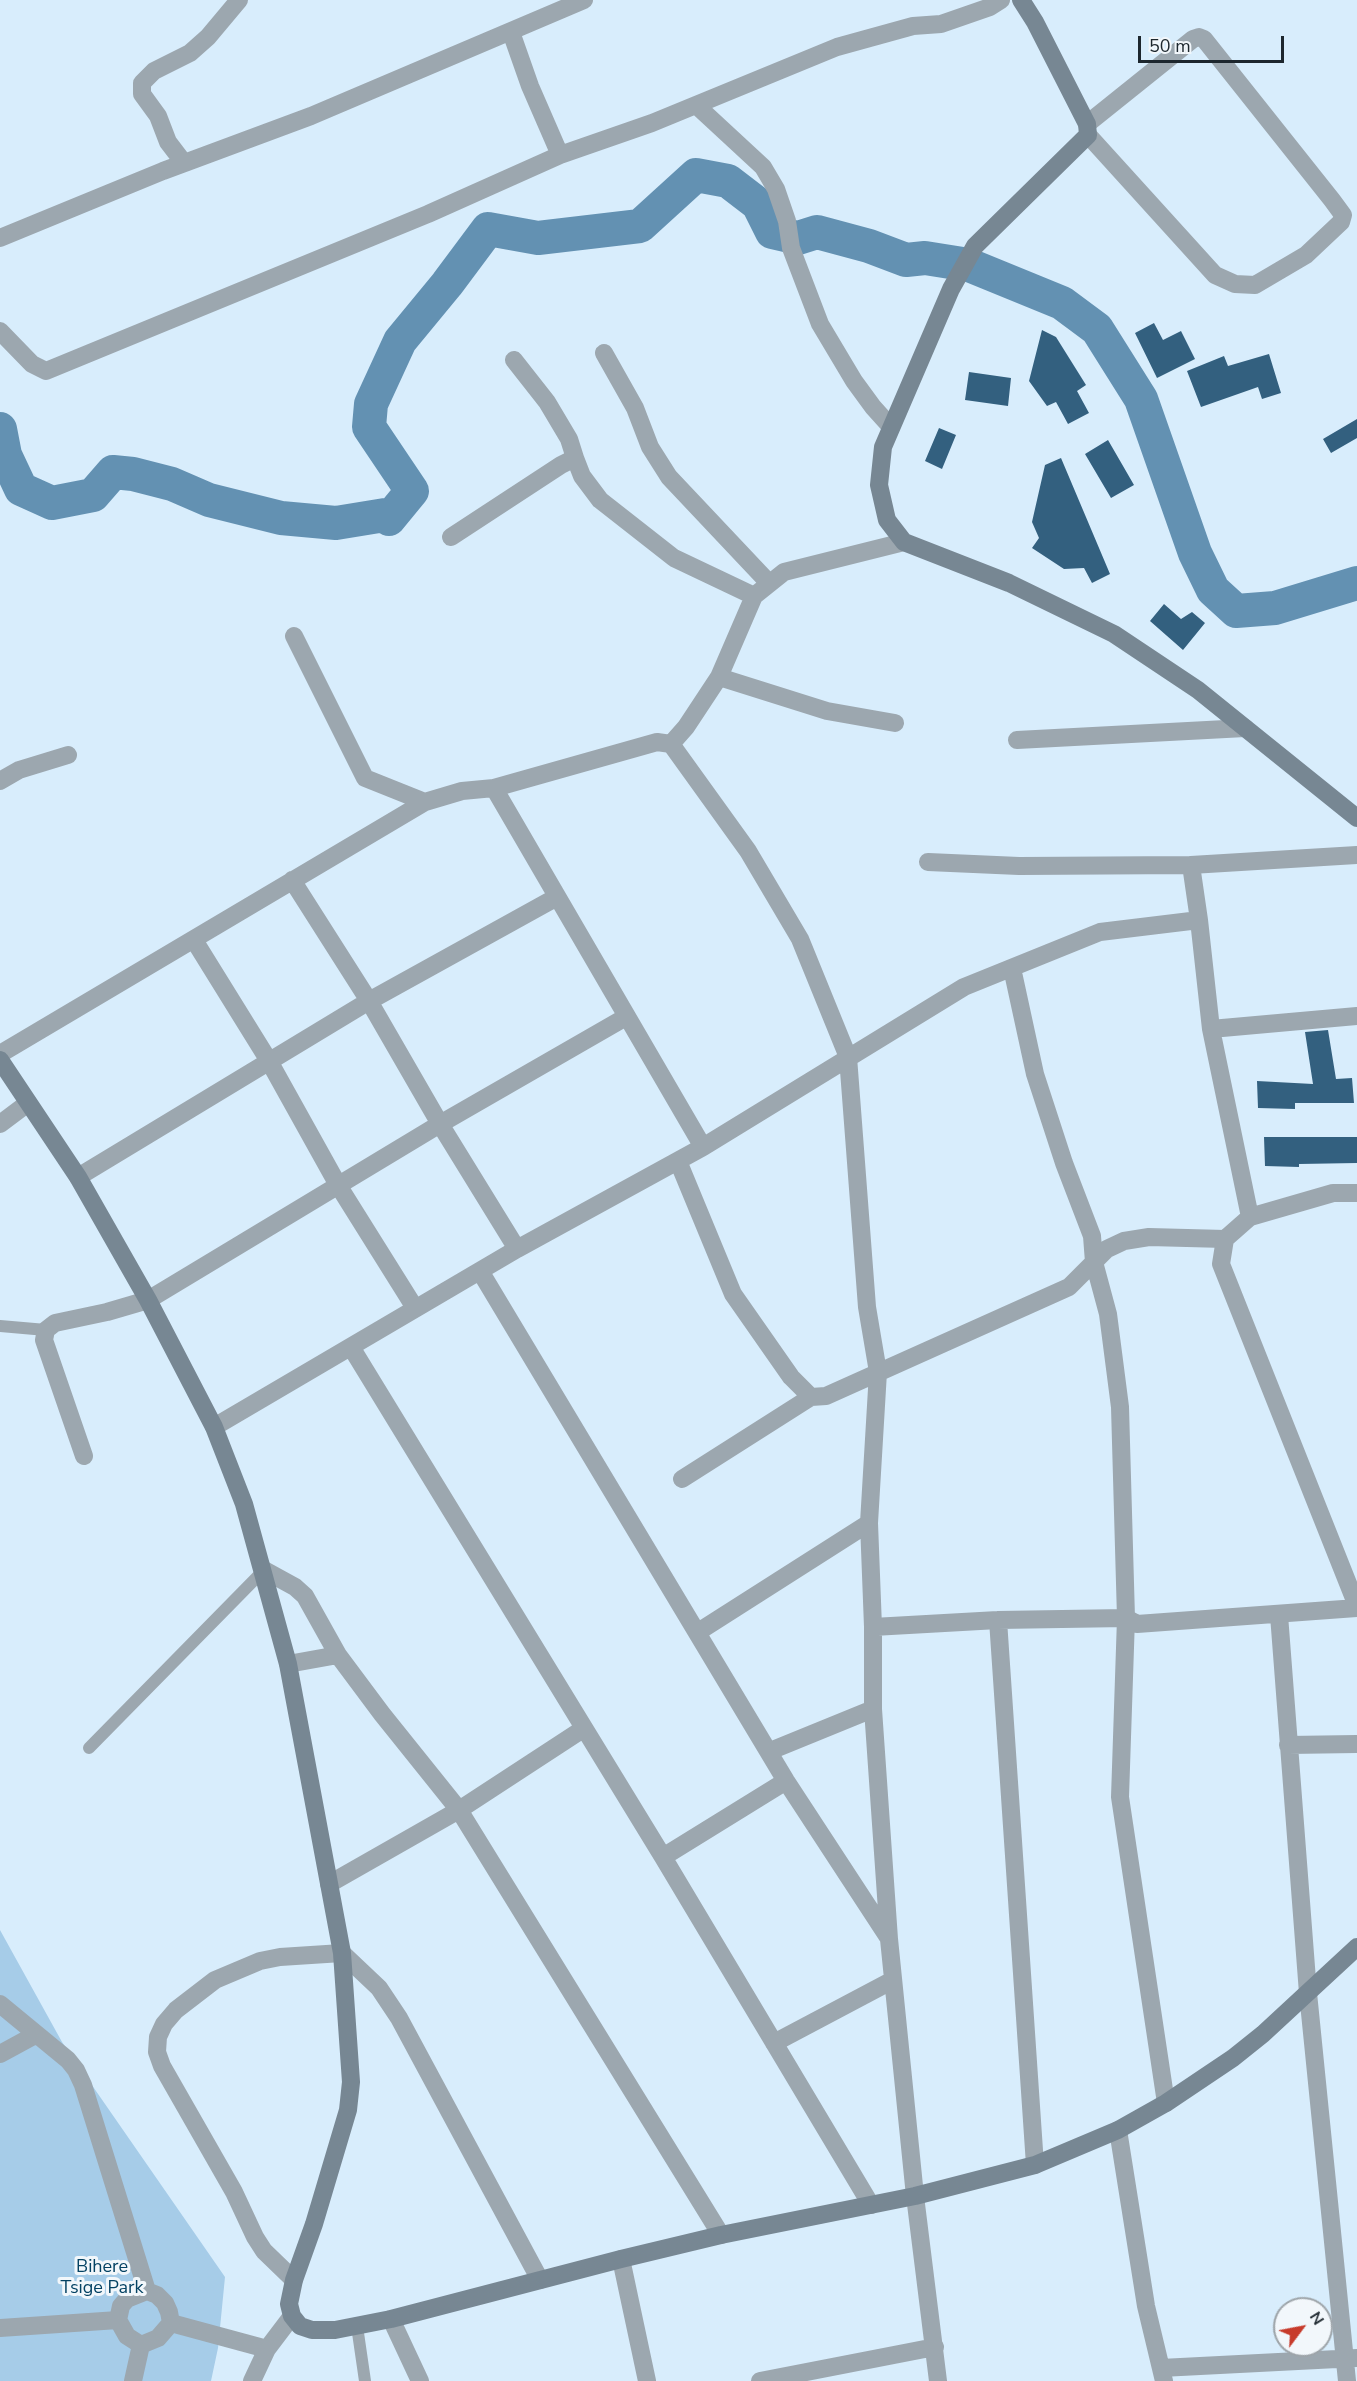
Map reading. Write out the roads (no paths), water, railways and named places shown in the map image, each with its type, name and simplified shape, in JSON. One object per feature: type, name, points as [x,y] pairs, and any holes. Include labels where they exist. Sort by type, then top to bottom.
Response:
[{"type":"main road","points":[[1021,0],[1035,21],[1087,129],[975,246],[951,289],[883,447],[879,485],[887,520],[904,542],[1009,584],[1114,634],[1198,690],[1357,818]]},
{"type":"main road","points":[[0,1060],[78,1177],[148,1299],[214,1428],[244,1504],[288,1664],[342,1953],[351,2082],[348,2110],[314,2224],[294,2280],[289,2304],[292,2316],[300,2326],[312,2330],[335,2330],[391,2319],[721,2235],[915,2196],[1035,2165],[1118,2130],[1166,2103],[1233,2058],[1263,2034],[1357,1947]]},
{"type":"street","points":[[184,164],[168,142],[158,116],[142,94],[142,83],[154,71],[190,53],[208,37],[239,0]]},
{"type":"street","points":[[0,238],[311,116],[584,0]]},
{"type":"street","points":[[0,331],[32,364],[46,370],[428,214],[560,155],[696,105],[837,47],[913,26],[941,24],[990,7],[1001,0]]},
{"type":"street","points":[[511,32],[530,86],[560,155]]},
{"type":"street","points":[[1199,36],[1204,39],[1332,200],[1343,215],[1341,222],[1306,255],[1255,285],[1235,284],[1215,275],[1087,129],[1199,36]]},
{"type":"street","points":[[696,105],[763,167],[776,189],[787,220],[791,248],[820,324],[854,381],[891,427]]},
{"type":"street","points":[[604,353],[635,408],[650,447],[669,477],[769,583]]},
{"type":"street","points":[[514,360],[547,402],[569,439],[582,476],[600,500],[674,558],[754,596]]},
{"type":"street","points":[[451,537],[575,458]]},
{"type":"street","points":[[671,744],[686,727],[719,677],[754,596],[784,572],[904,542]]},
{"type":"street","points":[[294,636],[365,778],[425,802]]},
{"type":"street","points":[[719,677],[827,711],[895,723]]},
{"type":"street","points":[[1017,740],[1245,728]]},
{"type":"street","points":[[0,1054],[425,802],[462,791],[494,789],[657,742],[671,744],[748,851],[800,939],[848,1057],[867,1307],[878,1372],[869,1523],[873,1709],[889,1939],[915,2196],[938,2381]]},
{"type":"street","points":[[0,781],[19,770],[68,755]]},
{"type":"street","points":[[494,789],[703,1147]]},
{"type":"street","points":[[928,862],[1019,866],[1191,865],[1357,855]]},
{"type":"street","points":[[1191,865],[1211,1029],[1250,1217]]},
{"type":"street","points":[[292,879],[369,1001],[440,1124],[517,1249]]},
{"type":"street","points":[[78,1177],[369,1001],[557,897]]},
{"type":"street","points":[[214,1428],[517,1249],[703,1147],[964,987],[1100,932],[1199,920]]},
{"type":"street","points":[[194,940],[269,1061],[338,1185],[415,1308]]},
{"type":"street","points":[[1012,968],[1035,1074],[1064,1163],[1092,1236],[1095,1262],[1108,1314],[1120,1407],[1126,1618],[1120,1797],[1166,2103]]},
{"type":"street","points":[[1211,1029],[1357,1016]]},
{"type":"street","points":[[84,1456],[44,1340],[46,1330],[55,1323],[107,1312],[148,1299],[440,1124],[626,1017]]},
{"type":"street","points":[[0,1124],[28,1103]]},
{"type":"street","points":[[678,1161],[733,1294],[791,1377],[811,1397]]},
{"type":"street","points":[[873,1627],[998,1620],[1126,1618],[1137,1624],[1279,1615],[1357,1607],[1221,1264],[1226,1239],[1250,1217],[1333,1193],[1357,1193]]},
{"type":"street","points":[[682,1479],[811,1397],[826,1396],[1069,1287],[1107,1249],[1124,1241],[1140,1238],[1226,1239]]},
{"type":"street","points":[[480,1271],[771,1751],[786,1781],[889,1939]]},
{"type":"street","points":[[351,1347],[663,1857],[871,2205]]},
{"type":"street","points":[[698,1632],[869,1523]]},
{"type":"street","points":[[264,1570],[295,1587],[306,1596],[338,1655],[459,1810],[721,2235]]},
{"type":"street","points":[[1279,1615],[1308,1993],[1350,2358],[1347,2381]]},
{"type":"street","points":[[998,1620],[1035,2165]]},
{"type":"street","points":[[288,1664],[338,1655]]},
{"type":"street","points":[[771,1751],[873,1709]]},
{"type":"street","points":[[329,1884],[459,1810],[583,1728]]},
{"type":"street","points":[[1288,1745],[1357,1744]]},
{"type":"street","points":[[663,1857],[786,1781]]},
{"type":"street","points":[[294,2280],[264,2251],[255,2237],[234,2192],[162,2066],[157,2052],[158,2037],[164,2024],[176,2010],[215,1980],[260,1961],[280,1957],[342,1953],[379,1988],[399,2018],[540,2280]]},
{"type":"street","points":[[774,2043],[893,1980]]},
{"type":"street","points":[[0,2004],[68,2060],[83,2085],[147,2291]]},
{"type":"street","points":[[0,2054],[35,2035]]},
{"type":"street","points":[[1118,2130],[1146,2306],[1162,2375],[1350,2358]]},
{"type":"street","points":[[621,2259],[647,2381]]},
{"type":"street","points":[[141,2345],[127,2336],[118,2320],[121,2306],[127,2299],[147,2291],[157,2295],[165,2303],[171,2323]]},
{"type":"street","points":[[252,2381],[267,2349],[292,2316]]},
{"type":"street","points":[[391,2319],[420,2381]]},
{"type":"street","points":[[0,2328],[118,2320]]},
{"type":"street","points":[[141,2345],[158,2338],[171,2323]]},
{"type":"street","points":[[171,2323],[267,2349]]},
{"type":"street","points":[[133,2381],[141,2345]]},
{"type":"street","points":[[760,2381],[935,2347]]},
{"type":"lane","points":[[0,1326],[46,1330]]},
{"type":"lane","points":[[89,1748],[264,1570]]},
{"type":"lane","points":[[357,2326],[365,2381]]},
{"type":"waterway","points":[[0,429],[5,455],[21,489],[52,503],[93,495],[113,472],[133,474],[172,484],[209,500],[281,518],[336,523],[385,515],[389,519],[412,491],[369,427],[371,404],[400,341],[488,229],[538,238],[640,226],[696,175],[728,181],[758,204],[772,232],[798,238],[817,232],[869,246],[906,260],[925,258],[969,265],[1062,303],[1097,329],[1141,399],[1195,553],[1213,590],[1236,611],[1275,608],[1357,583]]},
{"type":"park label","name":"Bihere Tsige Park","points":[[102,2278]]}]
